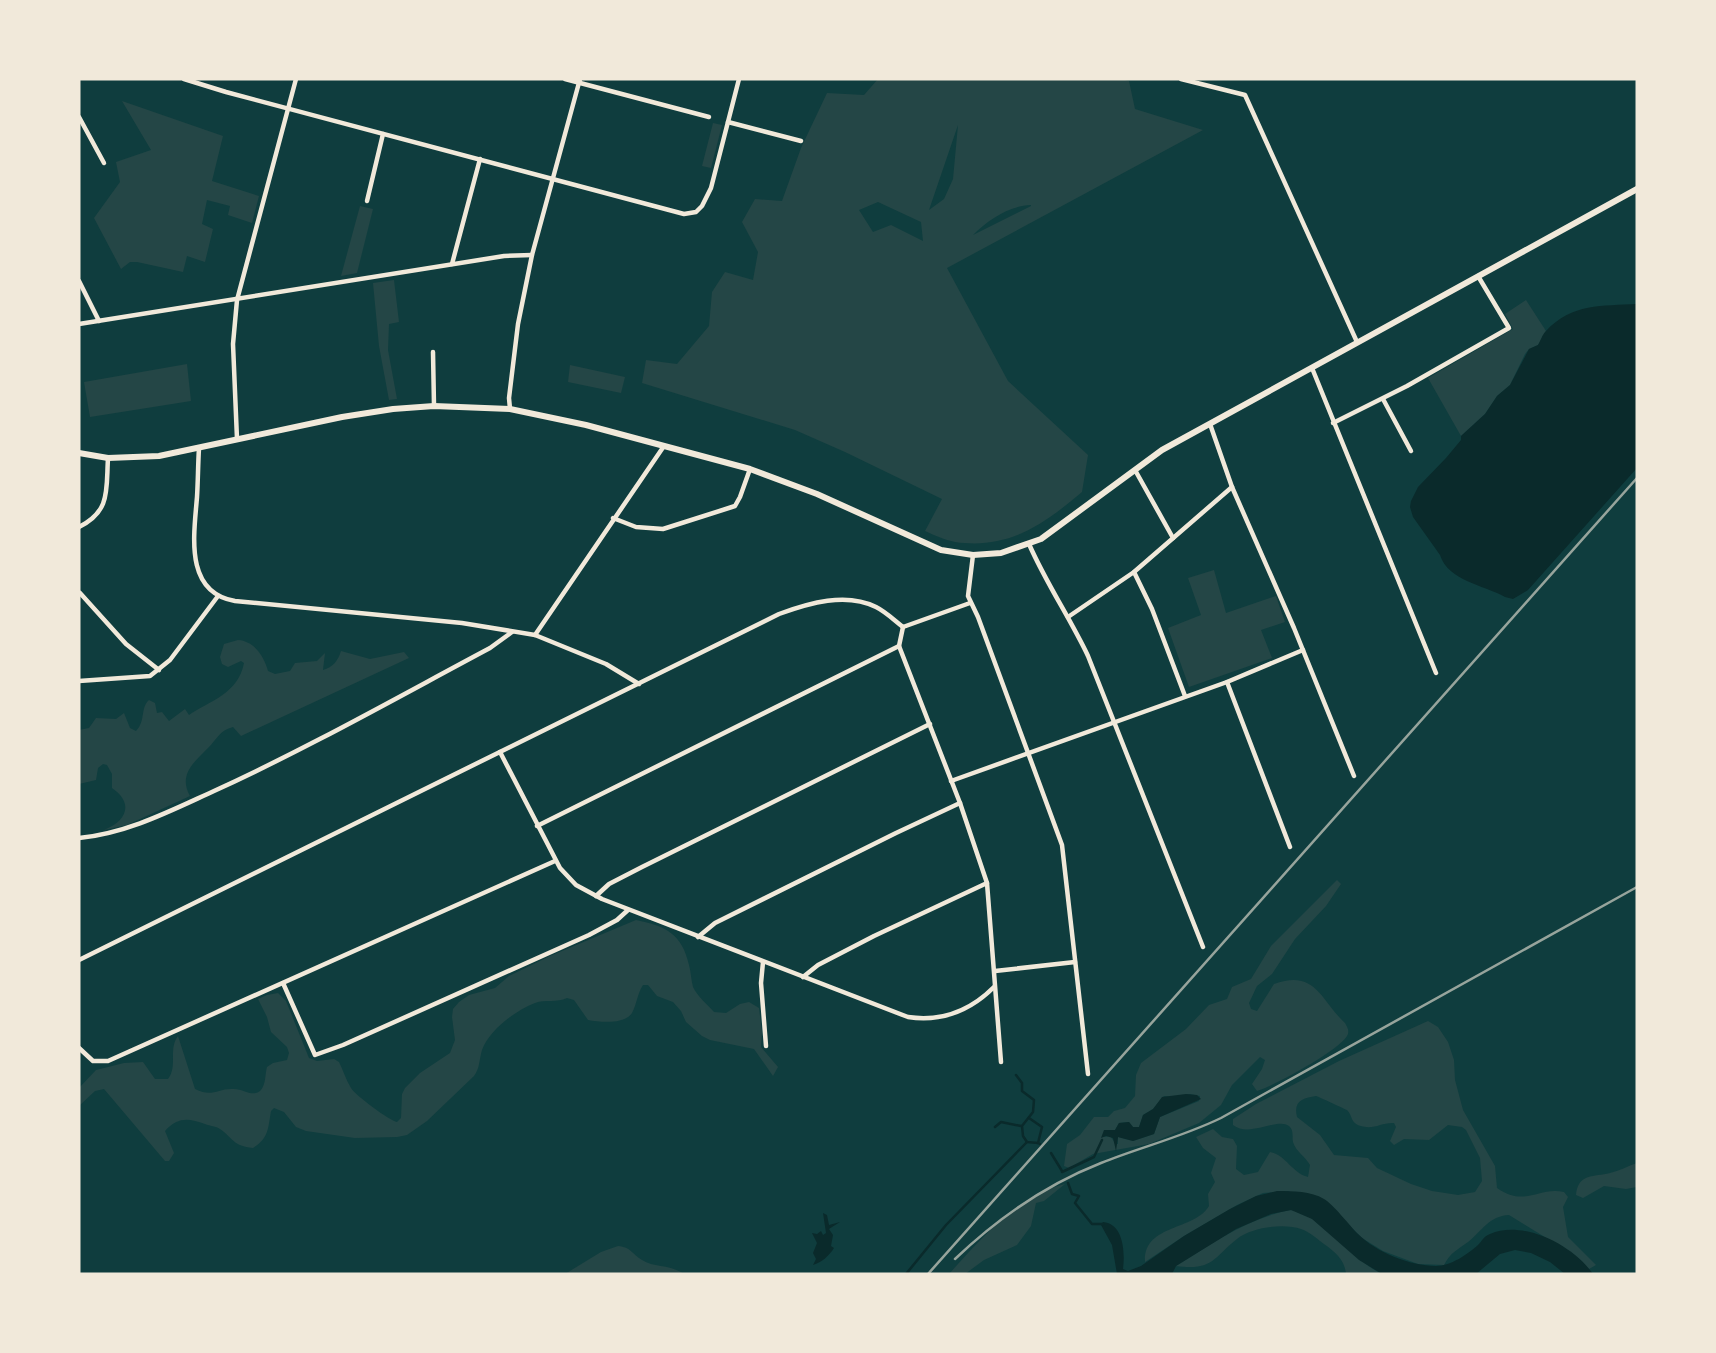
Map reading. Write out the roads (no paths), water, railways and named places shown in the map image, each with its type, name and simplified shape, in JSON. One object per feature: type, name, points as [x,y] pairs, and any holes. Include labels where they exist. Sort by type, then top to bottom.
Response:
[{"type":"main road","points":[[79,453],[108,458],[159,456],[366,412],[434,406],[510,410],[586,425],[750,469],[817,494],[927,545],[959,554],[1001,553],[1041,539],[1134,469],[1210,423],[1637,189]]},
{"type":"street","points":[[184,79],[684,214],[696,212],[711,188],[739,79]]},
{"type":"street","points":[[237,439],[233,344],[237,300],[296,79]]},
{"type":"street","points":[[565,79],[709,117]]},
{"type":"street","points":[[1181,79],[1245,95],[1357,342]]},
{"type":"street","points":[[510,410],[509,398],[518,324],[532,255],[579,81]]},
{"type":"street","points":[[79,117],[104,163]]},
{"type":"street","points":[[728,122],[800,141]]},
{"type":"street","points":[[366,201],[383,134]]},
{"type":"street","points":[[452,264],[480,159]]},
{"type":"street","points":[[79,324],[504,256],[532,255]]},
{"type":"street","points":[[1333,423],[1383,399],[1509,328],[1478,276]]},
{"type":"street","points":[[79,281],[99,321]]},
{"type":"street","points":[[433,352],[434,406]]},
{"type":"street","points":[[1312,368],[1436,673]]},
{"type":"street","points":[[1383,399],[1411,451]]},
{"type":"street","points":[[1210,423],[1232,486],[1354,776]]},
{"type":"street","points":[[535,635],[664,445]]},
{"type":"street","points":[[199,448],[196,561],[204,581],[218,596],[235,601],[462,623],[535,635],[606,664],[639,684]]},
{"type":"street","points":[[79,527],[92,520],[104,505],[108,458]]},
{"type":"street","points":[[613,519],[636,527],[663,530],[735,506],[750,469]]},
{"type":"street","points":[[1134,469],[1173,538]]},
{"type":"street","points":[[1069,617],[1134,572],[1232,486]]},
{"type":"street","points":[[1029,544],[1042,574],[1069,617],[1088,656],[1203,947]]},
{"type":"street","points":[[973,555],[968,592],[970,603],[978,617],[1030,753],[1062,845],[1088,1074]]},
{"type":"street","points":[[1134,572],[1152,609],[1185,696]]},
{"type":"street","points":[[80,593],[126,644],[159,670]]},
{"type":"street","points":[[79,681],[150,676],[159,670],[218,596]]},
{"type":"street","points":[[79,960],[779,614],[823,601],[847,600],[880,610],[903,627]]},
{"type":"street","points":[[903,627],[970,603]]},
{"type":"street","points":[[903,627],[899,646],[960,803],[986,883],[1001,1062]]},
{"type":"street","points":[[79,838],[105,835],[132,827],[244,777],[489,648],[512,631]]},
{"type":"street","points":[[537,826],[899,646]]},
{"type":"street","points":[[951,781],[1227,682],[1303,650]]},
{"type":"street","points":[[1227,682],[1290,847]]},
{"type":"street","points":[[596,896],[609,884],[642,866],[930,724]]},
{"type":"street","points":[[500,752],[555,861],[569,880],[596,896],[891,1013],[919,1019],[939,1018],[975,1002],[994,987]]},
{"type":"street","points":[[698,937],[715,923],[960,803]]},
{"type":"street","points":[[79,1048],[97,1062],[108,1062],[555,861]]},
{"type":"street","points":[[803,977],[818,965],[874,936],[986,883]]},
{"type":"street","points":[[283,983],[315,1055],[582,939],[628,910]]},
{"type":"street","points":[[763,962],[761,983],[766,1046]]},
{"type":"street","points":[[995,971],[1074,962]]},
{"type":"waterway","points":[[1016,1075],[1022,1083],[1022,1091],[1034,1100],[1033,1112],[1022,1126],[1023,1136],[1027,1142],[1038,1143]]},
{"type":"waterway","points":[[1029,1118],[1042,1127],[1038,1143],[1040,1144]]},
{"type":"waterway","points":[[995,1127],[1001,1122],[1021,1126]]},
{"type":"waterway","points":[[1062,1172],[1094,1157],[1102,1140]]},
{"type":"waterway","points":[[906,1274],[946,1225],[1027,1142]]},
{"type":"waterway","points":[[1051,1153],[1062,1171]]},
{"type":"waterway","points":[[1068,1183],[1072,1194],[1079,1196],[1075,1203],[1092,1224],[1103,1224]]},
{"type":"railway","points":[[928,1274],[1637,478]]},
{"type":"railway","points":[[955,1259],[1005,1216],[1042,1192],[1101,1163],[1221,1118],[1637,887]]}]
